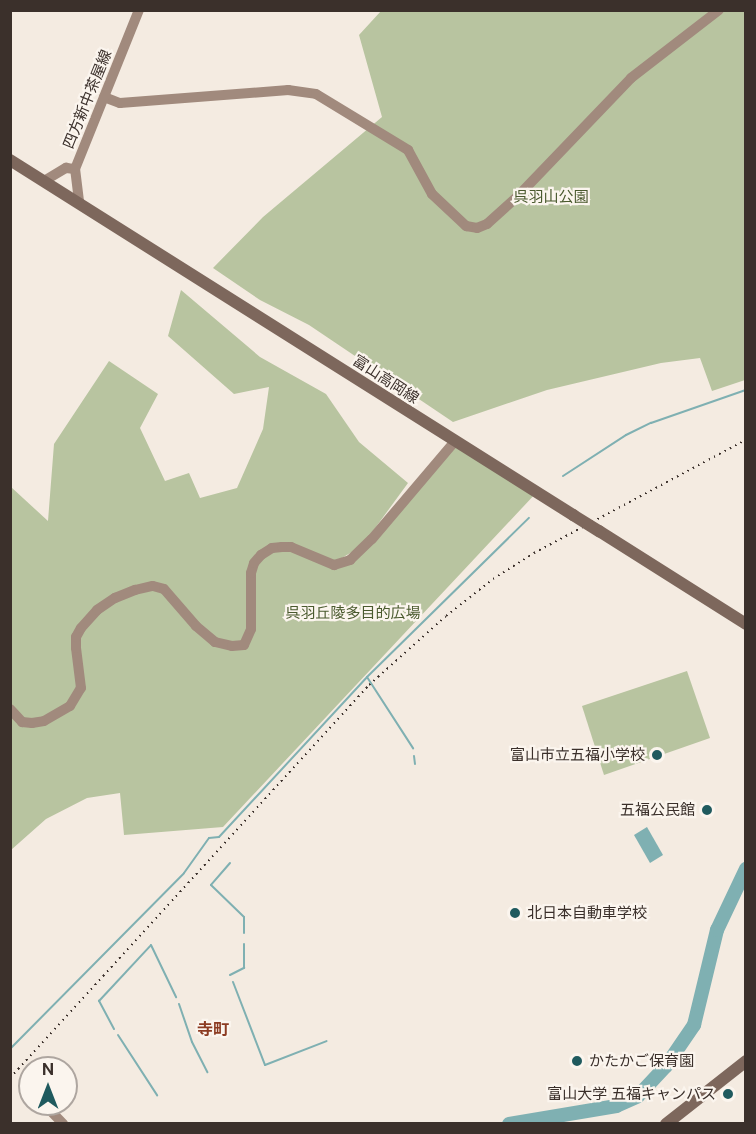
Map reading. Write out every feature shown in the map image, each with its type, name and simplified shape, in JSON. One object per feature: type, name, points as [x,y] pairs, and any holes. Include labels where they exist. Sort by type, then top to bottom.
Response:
[{"type":"main road","name":"富山高岡線","points":[[10,160],[746,624]]},
{"type":"main road","points":[[666,1124],[746,1061]]},
{"type":"street","name":"四方新中茶屋線","points":[[78,201],[75,169],[139,10]]},
{"type":"street","points":[[104,97],[120,103],[288,90],[316,94],[408,150],[432,194],[466,226],[477,228],[487,224],[518,196],[631,78],[719,10]]},
{"type":"street","points":[[44,181],[66,168],[75,169]]},
{"type":"street","points":[[10,709],[22,722],[32,723],[59,714],[70,706],[81,688],[76,637],[81,628],[97,610],[115,598],[135,590],[153,586],[164,589],[196,626],[215,642],[232,646],[244,645],[250,628],[251,573],[254,562],[261,555],[282,547],[291,547],[334,565],[350,560],[372,539],[456,441]]},
{"type":"green space","name":"呉羽山公園","points":[[381,11],[745,11],[745,380],[712,391],[700,358],[661,363],[547,390],[453,422],[309,325],[260,300],[213,268],[263,217],[382,117],[359,35]]},
{"type":"green space","name":"呉羽丘陵多目的広場","points":[[181,290],[260,357],[326,394],[359,442],[408,483],[362,546],[330,565],[342,564],[350,560],[372,539],[455,441],[537,492],[223,827],[124,835],[120,793],[87,798],[46,819],[11,850],[11,487],[48,521],[54,444],[109,361],[158,394],[140,428],[165,481],[189,473],[200,498],[237,488],[263,429],[269,387],[234,394],[168,336]]},
{"type":"green space","points":[[687,671],[710,738],[604,775],[582,706]]},
{"type":"water","points":[[647,827],[663,855],[650,863],[634,835]]},
{"type":"waterway","points":[[563,476],[626,435],[651,423],[746,390]]},
{"type":"waterway","points":[[10,1049],[184,873],[209,838],[219,837],[367,677],[529,518]]},
{"type":"waterway","points":[[367,677],[413,748]]},
{"type":"waterway","points":[[414,756],[415,764]]},
{"type":"waterway","points":[[230,863],[211,885],[244,917],[244,933]]},
{"type":"waterway","points":[[509,1124],[616,1106],[638,1096],[666,1066],[694,1025],[717,930],[746,869]]},
{"type":"waterway","points":[[230,975],[244,968],[244,944]]},
{"type":"waterway","points":[[114,1029],[99,1001],[151,945],[176,997]]},
{"type":"waterway","points":[[233,982],[265,1065],[327,1041]]},
{"type":"waterway","points":[[179,1004],[192,1042],[207,1072]]},
{"type":"waterway","points":[[118,1035],[157,1095]]},
{"type":"railway","points":[[10,1078],[369,685],[446,616],[493,579],[534,553],[746,440]]},
{"type":"place","name":"富山市立五福小学校","points":[[657,755]]},
{"type":"place","name":"五福公民館","points":[[707,810]]},
{"type":"place","name":"北日本自動車学校","points":[[515,913]]},
{"type":"place","name":"かたかご保育園","points":[[577,1061]]},
{"type":"place","name":"富山大学 五福キャンパス","points":[[728,1094]]},
{"type":"district","name":"寺町","points":[[213,1030]]}]
